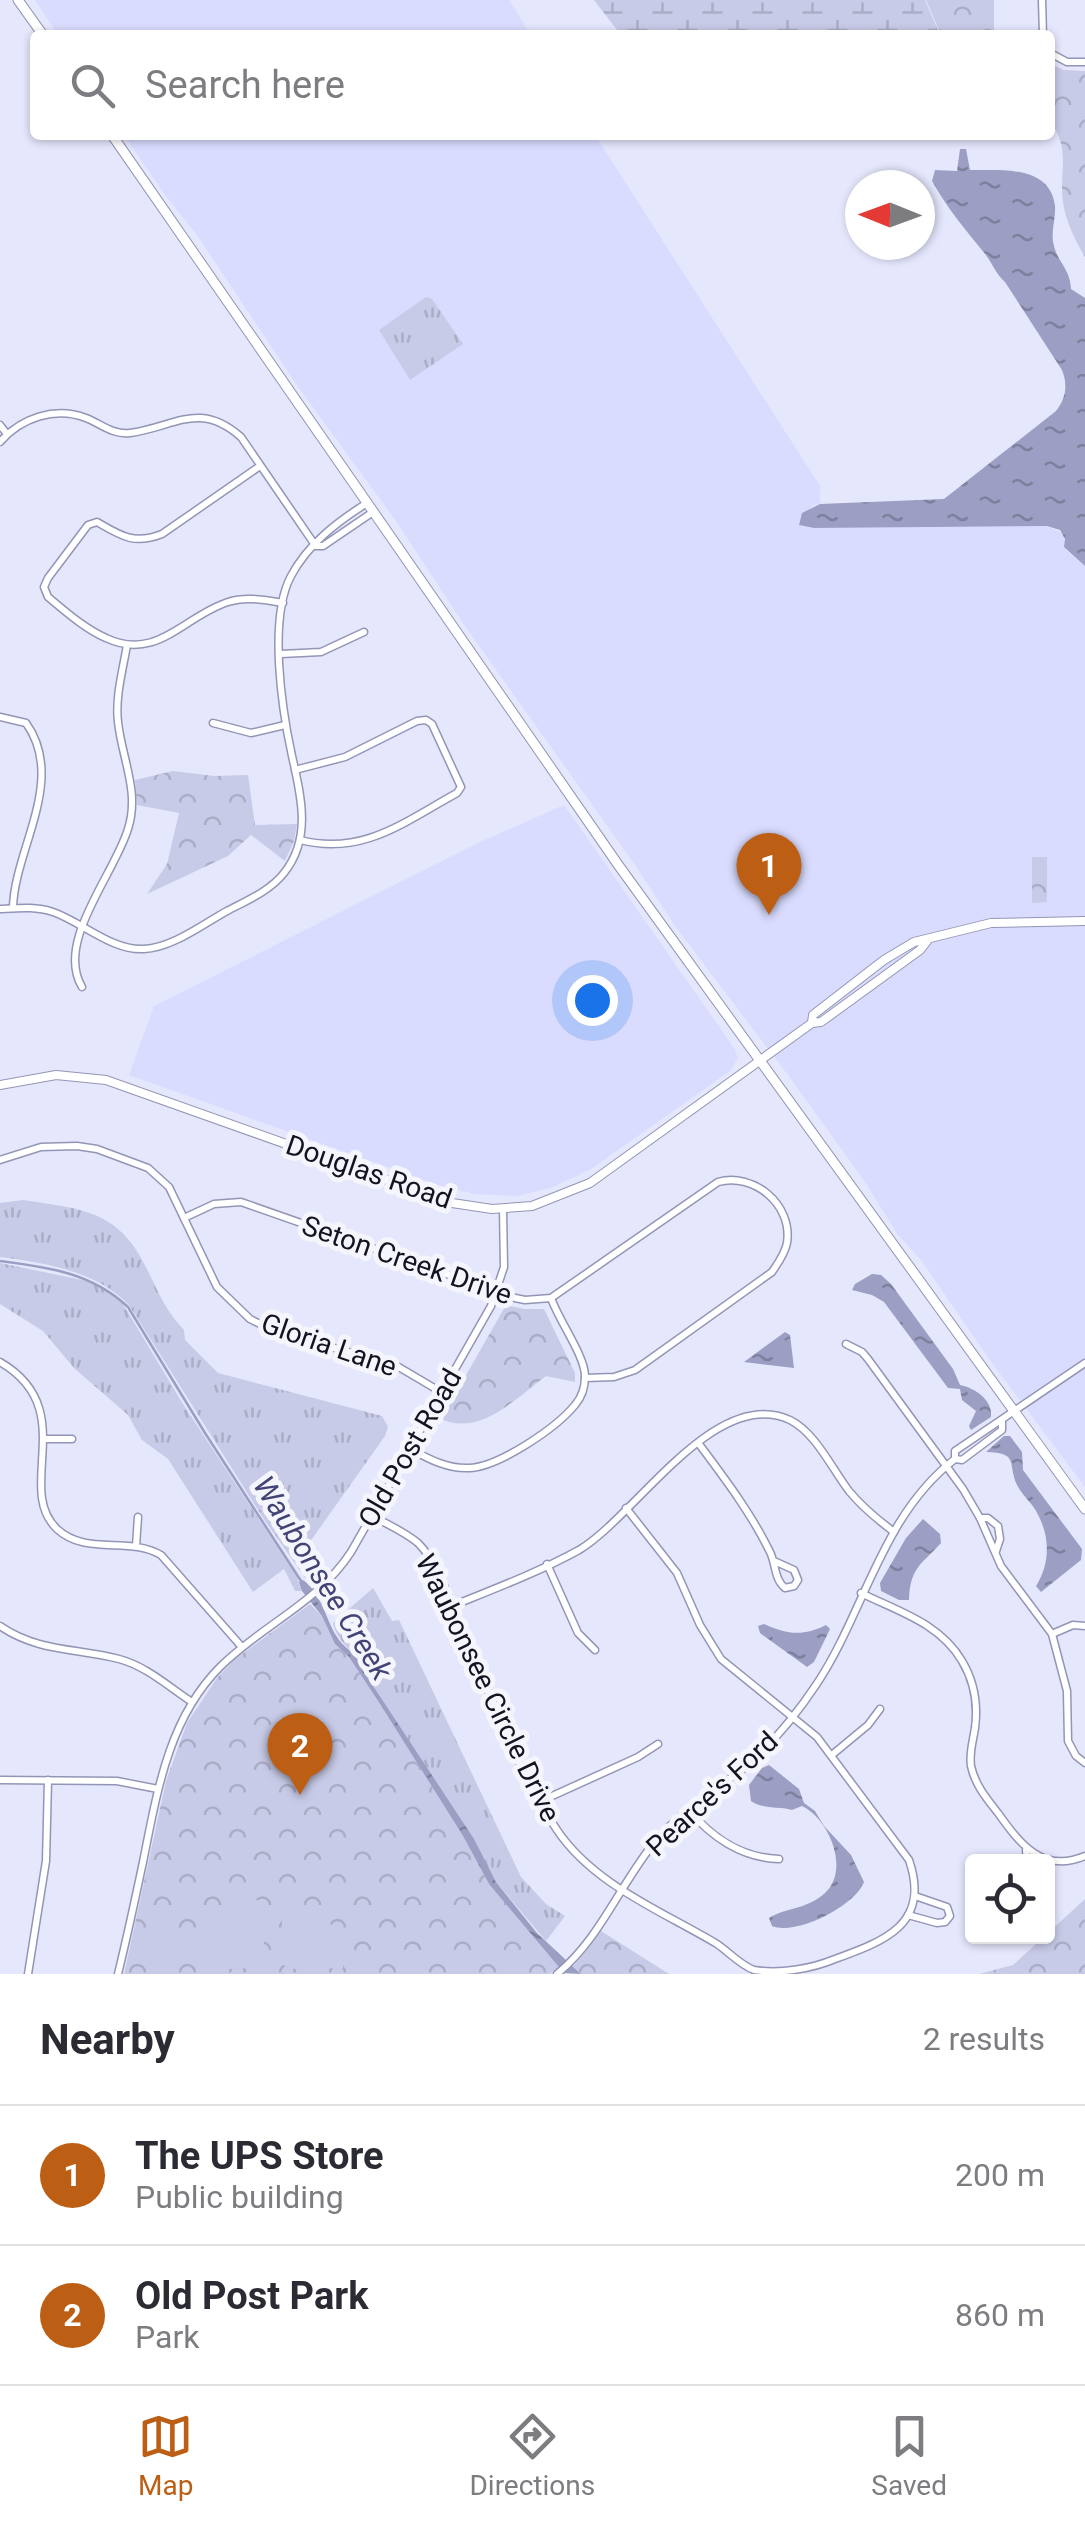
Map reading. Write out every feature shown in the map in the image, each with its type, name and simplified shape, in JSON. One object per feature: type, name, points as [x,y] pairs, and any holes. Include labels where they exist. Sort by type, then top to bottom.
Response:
[{"type":"main road","points":[[18,0],[39,30]]},
{"type":"main road","points":[[115,140],[570,796],[1085,1510]]},
{"type":"street","points":[[1042,0],[1043,30]]},
{"type":"street","points":[[1055,55],[1068,62],[1085,62]]},
{"type":"street","points":[[0,442],[27,420],[49,414],[85,418],[105,428],[130,433],[172,421],[208,418],[227,424],[241,437],[315,546]]},
{"type":"street","points":[[0,425],[7,434]]},
{"type":"street","points":[[260,466],[163,533],[148,539],[122,538],[97,522],[88,524],[44,587],[48,597],[102,637],[127,644],[162,641],[230,601],[247,598],[283,602]]},
{"type":"street","points":[[315,546],[323,546],[370,508]]},
{"type":"street","points":[[0,908],[39,908],[133,949],[155,948],[260,894],[284,874],[300,840],[304,818],[280,701],[283,602],[289,580],[315,546]]},
{"type":"street","points":[[280,654],[321,652],[364,632]]},
{"type":"street","points":[[82,987],[74,974],[74,949],[125,840],[133,805],[117,718],[127,644]]},
{"type":"street","points":[[0,717],[26,723],[32,732],[40,770],[37,820],[17,870],[12,908]]},
{"type":"street","points":[[295,770],[345,757],[426,720],[432,724],[461,787],[457,793],[360,843],[323,845],[300,840]]},
{"type":"street","points":[[213,723],[251,732],[286,725]]},
{"type":"street","name":"Douglas Road","points":[[0,1084],[42,1076],[106,1080],[441,1200],[503,1209],[542,1204],[590,1183],[812,1023],[821,1022],[927,941],[992,923],[1085,921]]},
{"type":"street","name":"Gloria Lane","points":[[0,1160],[54,1146],[96,1149],[148,1168],[169,1187],[217,1286],[250,1318],[272,1330],[397,1366],[441,1392]]},
{"type":"street","name":"Seton Creek Drive","points":[[184,1218],[214,1204],[241,1202],[526,1300],[551,1298],[718,1182],[750,1182],[768,1193],[779,1208],[788,1235],[784,1253],[772,1272],[634,1370],[614,1378],[585,1378]]},
{"type":"street","name":"Old Post Road","points":[[118,1974],[158,1789],[172,1743],[192,1702],[241,1646],[318,1592],[339,1570],[497,1291],[506,1243],[503,1209]]},
{"type":"street","points":[[410,1449],[452,1467],[470,1468],[496,1462],[574,1406],[584,1387],[583,1362],[561,1326],[551,1298]]},
{"type":"street","points":[[846,1344],[862,1352],[946,1466],[980,1518],[1011,1582],[1044,1619],[1052,1634],[1067,1691],[1068,1742],[1085,1764]]},
{"type":"street","points":[[0,1362],[24,1382],[36,1399],[45,1438],[43,1500],[52,1524],[78,1542],[154,1551],[173,1565],[241,1646]]},
{"type":"street","name":"Pearce's Ford","points":[[559,1973],[592,1939],[621,1889],[660,1836],[688,1809],[746,1766],[793,1717],[834,1654],[861,1592],[910,1506],[946,1466],[955,1459],[962,1460],[1002,1430],[1002,1422],[1085,1363]]},
{"type":"street","points":[[452,1606],[594,1539],[646,1486],[699,1444],[744,1416],[767,1414],[790,1420],[812,1439],[854,1498],[894,1532]]},
{"type":"street","points":[[45,1438],[72,1439]]},
{"type":"street","points":[[699,1444],[752,1516],[774,1561],[778,1582],[784,1588],[794,1586],[798,1580],[794,1570],[774,1561]]},
{"type":"street","points":[[626,1508],[677,1573],[700,1625],[721,1659],[833,1754],[909,1860],[915,1896],[908,1915],[936,1924],[946,1922],[950,1916],[947,1907],[915,1896]]},
{"type":"street","points":[[136,1546],[138,1516]]},
{"type":"street","name":"Waubonsee Circle Drive","points":[[372,1516],[420,1545],[452,1606],[539,1802],[559,1834],[582,1859],[621,1889],[746,1966],[775,1973],[816,1967],[881,1942],[908,1915]]},
{"type":"street","points":[[980,1518],[988,1518],[998,1526],[1000,1539],[995,1552]]},
{"type":"street","points":[[547,1564],[578,1633],[596,1650]]},
{"type":"street","points":[[861,1592],[930,1626],[960,1658],[975,1697],[970,1758],[974,1777],[1026,1850],[1034,1854]]},
{"type":"street","points":[[1052,1634],[1073,1625],[1085,1626]]},
{"type":"street","points":[[0,1626],[43,1647],[130,1663],[192,1702]]},
{"type":"street","points":[[833,1754],[868,1726],[880,1709]]},
{"type":"street","points":[[539,1802],[658,1744]]},
{"type":"street","points":[[0,1780],[118,1781],[158,1789]]},
{"type":"street","points":[[28,1974],[46,1861],[48,1780]]},
{"type":"street","points":[[688,1809],[710,1832],[742,1852],[760,1859],[779,1859]]},
{"type":"street","points":[[1026,1850],[1026,1854]]},
{"type":"street","points":[[1055,1862],[1085,1856]]},
{"type":"shaded area","points":[[35,0],[509,0],[528,30],[55,30]]},
{"type":"shaded area","points":[[127,140],[598,140],[820,486],[820,504],[813,505],[799,525],[1047,526],[1063,534],[1067,551],[1085,566],[1085,1487],[921,1260],[898,1235],[788,1075],[675,926],[396,521],[299,388],[197,235]]},
{"type":"shaded area","points":[[564,805],[738,1058],[730,1071],[591,1169],[551,1188],[517,1196],[474,1194],[435,1184],[129,1075],[154,1006],[480,842]]},
{"type":"green space","points":[[594,0],[925,0],[938,30],[617,30]]},
{"type":"green space","points":[[926,0],[994,0],[994,30],[939,30]]},
{"type":"green space","points":[[1055,66],[1085,71],[1085,257],[1064,208]]},
{"type":"green space","points":[[426,297],[432,299],[463,344],[410,380],[379,330]]},
{"type":"green space","points":[[173,771],[248,775],[255,825],[297,824],[285,861],[251,835],[228,856],[147,894],[167,864],[179,813],[137,805],[135,780]]},
{"type":"green space","points":[[1032,857],[1047,857],[1047,902],[1032,903]]},
{"type":"green space","points":[[23,1200],[81,1210],[124,1235],[184,1330],[185,1340],[218,1373],[382,1416],[388,1427],[385,1436],[297,1560],[312,1577],[311,1586],[265,1521],[129,1305],[86,1276],[0,1257],[0,1203]]},
{"type":"green space","points":[[0,1263],[87,1281],[123,1304],[183,1404],[297,1577],[302,1591],[295,1591],[284,1569],[253,1592],[168,1459],[142,1440],[128,1415],[74,1368],[43,1331],[0,1304]]},
{"type":"green space","points":[[506,1305],[544,1309],[575,1373],[575,1382],[546,1376],[483,1419],[455,1423],[441,1419]]},
{"type":"green space","points":[[373,1588],[392,1621],[399,1620],[521,1877],[546,1904],[565,1916],[546,1941],[496,1882],[473,1839],[335,1630],[333,1623]]},
{"type":"green space","points":[[310,1604],[380,1704],[489,1884],[557,1961],[560,1966],[550,1974],[124,1974],[166,1781],[187,1723],[234,1660]]},
{"type":"green space","points":[[1085,1899],[1085,1974],[979,1974],[1013,1965],[1036,1944],[1055,1944],[1055,1926]]},
{"type":"green space","points":[[264,1900],[264,1963],[258,1968],[198,1970],[202,1942],[215,1919],[236,1905]]},
{"type":"green space","points":[[282,1901],[309,1906],[328,1920],[340,1942],[343,1968],[287,1969],[282,1963]]},
{"type":"green space","points":[[601,1931],[669,1974],[581,1974],[573,1966]]},
{"type":"green space","points":[[154,1940],[179,1940],[179,1968],[154,1967]]},
{"type":"water","points":[[960,149],[966,149],[970,170],[1034,176],[1051,192],[1056,252],[1071,289],[1085,298],[1085,566],[1064,547],[1060,530],[1047,526],[799,525],[802,513],[820,504],[944,499],[1056,411],[1062,401],[1062,370],[935,186],[935,170],[957,171]]},
{"type":"water","points":[[872,1274],[881,1275],[891,1284],[953,1369],[960,1385],[986,1400],[991,1417],[971,1430],[976,1411],[962,1400],[960,1389],[948,1388],[884,1302],[852,1290]]},
{"type":"water","points":[[785,1332],[790,1335],[794,1368],[744,1362]]},
{"type":"water","points":[[1004,1436],[1010,1436],[1022,1452],[1023,1470],[1082,1549],[1081,1560],[1041,1592],[1036,1586],[1047,1548],[1041,1520],[1017,1485],[1008,1457],[986,1452]]},
{"type":"water","points":[[923,1519],[940,1534],[941,1543],[915,1573],[909,1600],[899,1600],[881,1591],[880,1583],[906,1538]]},
{"type":"water","points":[[303,1580],[319,1599],[337,1637],[356,1658],[474,1839],[496,1882],[537,1933],[581,1974],[564,1973],[489,1884],[380,1704],[302,1591],[299,1582]]},
{"type":"water","points":[[764,1624],[795,1633],[826,1625],[830,1629],[814,1662],[807,1667],[760,1633],[758,1626]]},
{"type":"water","points":[[769,1765],[799,1789],[804,1803],[851,1855],[864,1882],[837,1909],[795,1927],[772,1926],[769,1918],[811,1903],[825,1893],[833,1883],[836,1858],[828,1832],[812,1812],[802,1806],[792,1810],[751,1801],[749,1785]]},
{"type":"waterway","name":"Waubonsee Creek","points":[[0,1261],[52,1269],[84,1279],[128,1307],[301,1581]]},
{"type":"place","name":"The UPS Store","points":[[769,915]]},
{"type":"place","name":"Old Post Park","points":[[300,1795]]}]
